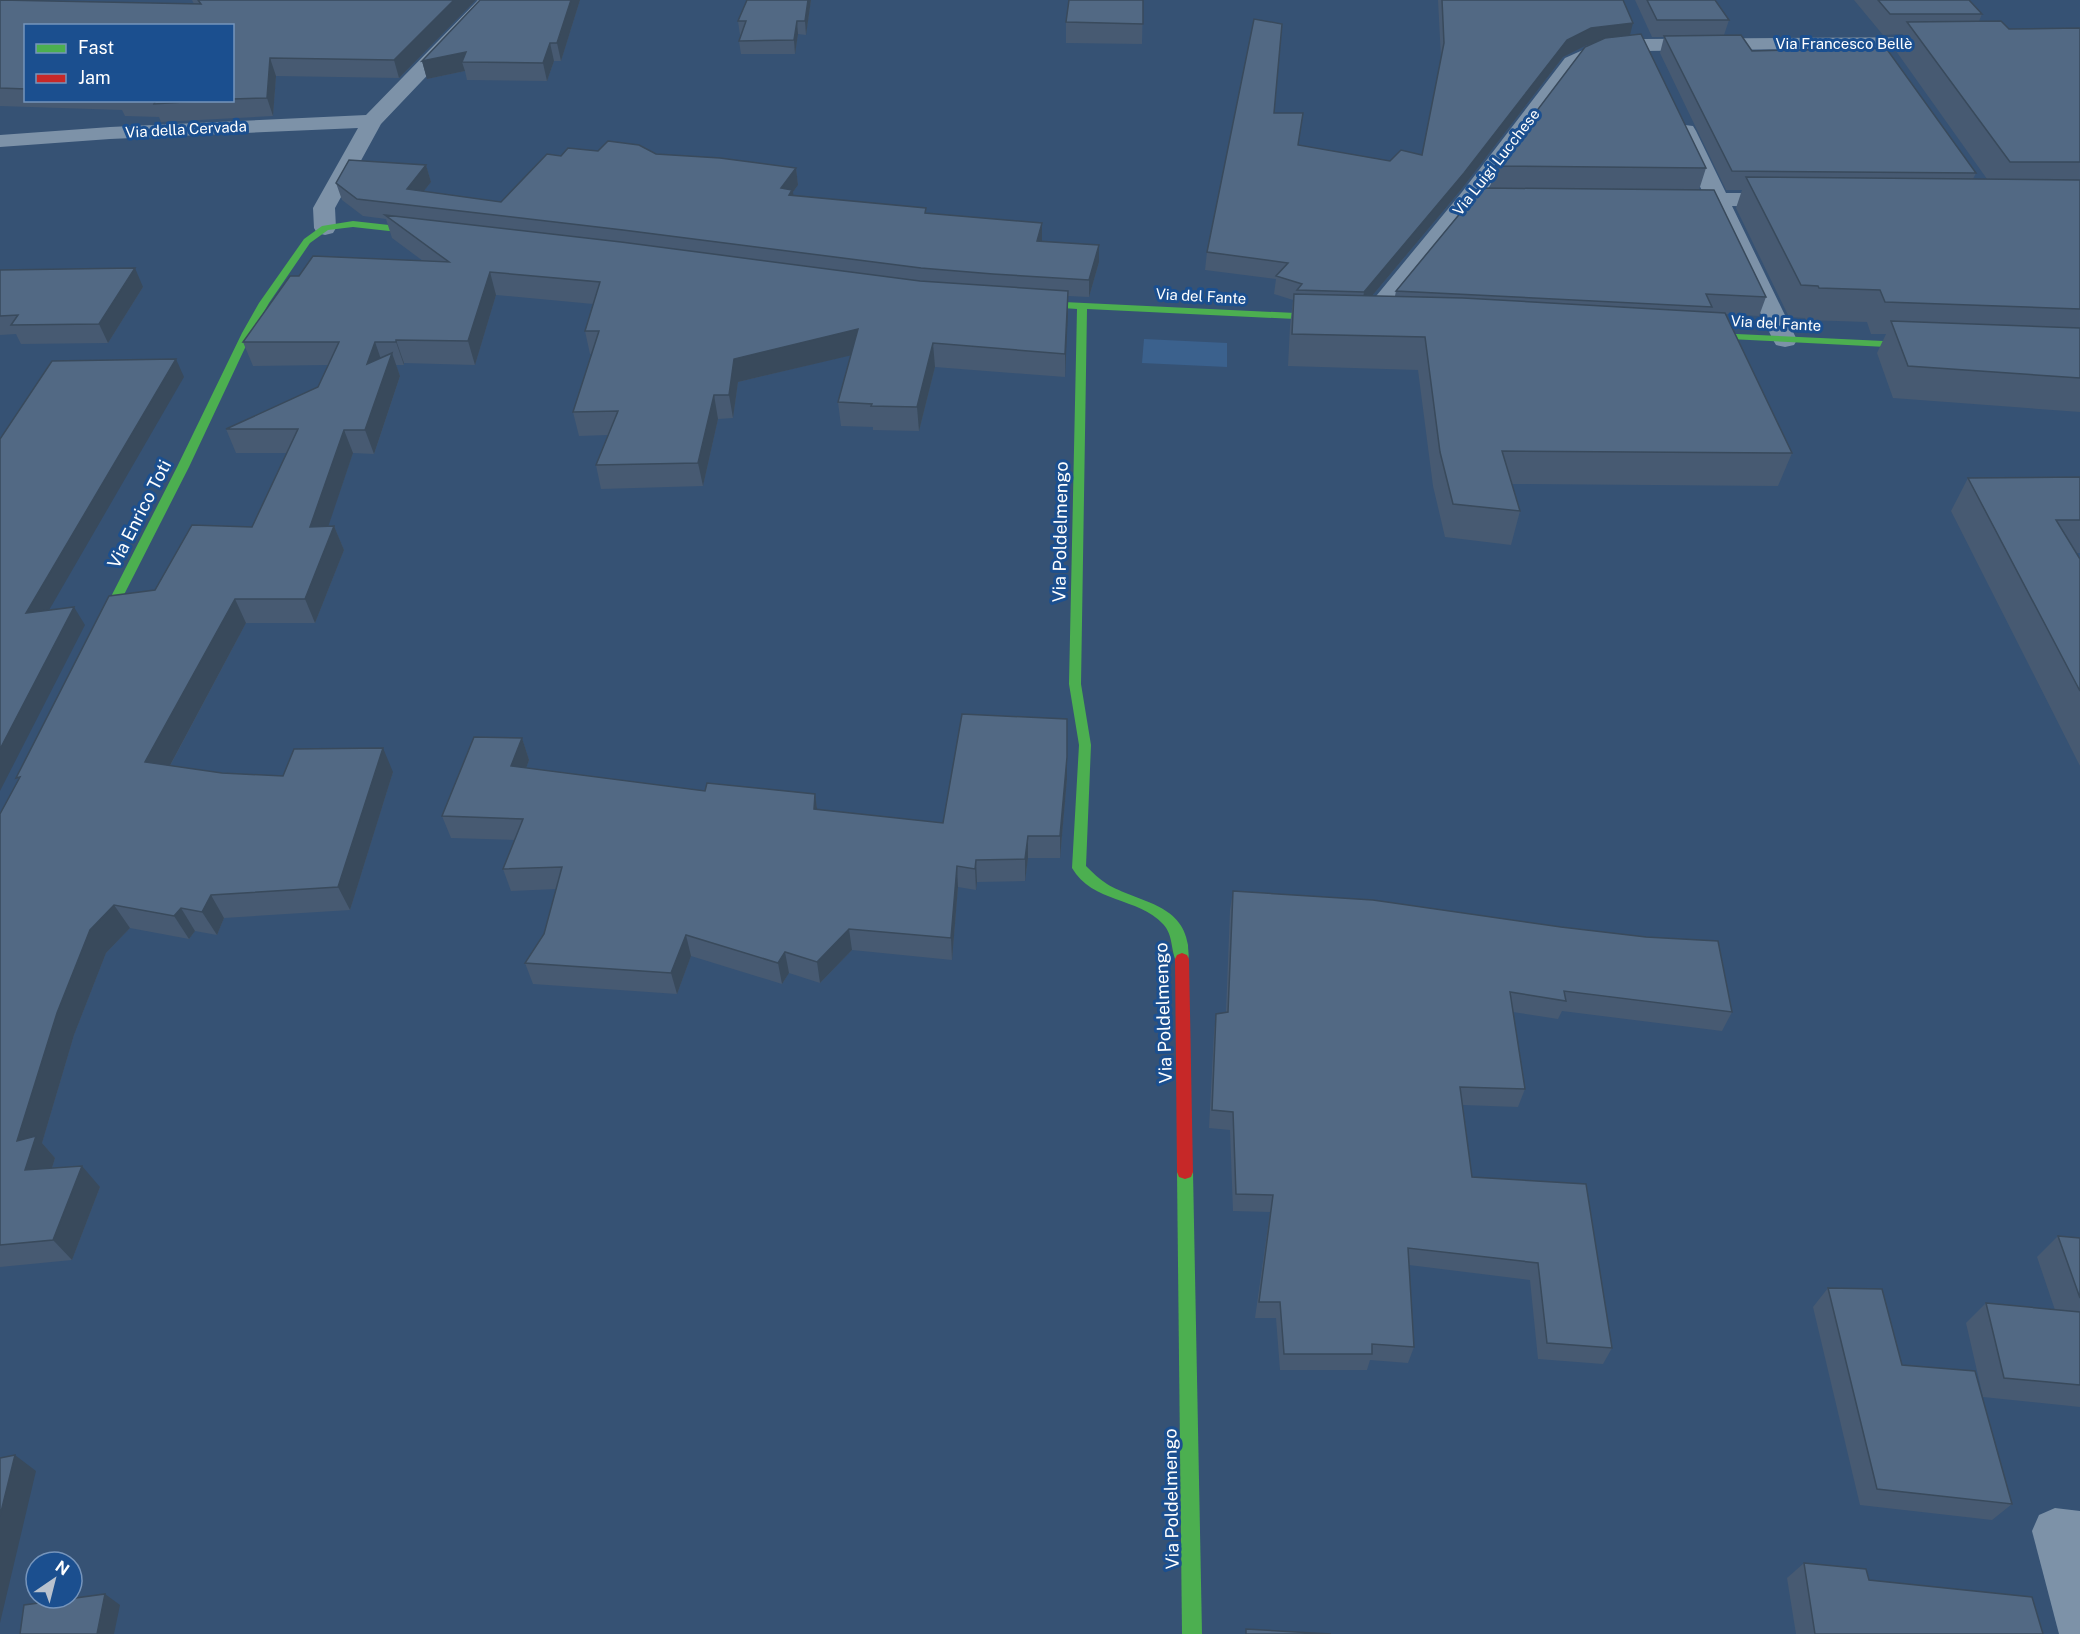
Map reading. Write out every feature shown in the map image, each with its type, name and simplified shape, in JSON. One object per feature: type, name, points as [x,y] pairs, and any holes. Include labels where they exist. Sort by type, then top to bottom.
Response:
[{"type":"street","points":[[448,235],[353,224],[325,228],[324,208],[372,121],[489,0]]},
{"type":"street","points":[[1639,36],[1653,65]]},
{"type":"street","name":"Via Francesco Bellè","points":[[1639,36],[1877,43],[1960,42]]},
{"type":"street","name":"Via Luigi Lucchese","points":[[1366,318],[1470,197],[1572,62],[1594,51],[1639,36]]},
{"type":"street","points":[[1877,43],[1890,62]]},
{"type":"street","points":[[1678,117],[1785,340]]},
{"type":"street","name":"Via della Cervada","points":[[0,141],[110,132],[372,121]]},
{"type":"street","points":[[1470,197],[1494,197]]},
{"type":"street","points":[[1647,198],[1800,200]]},
{"type":"street","name":"Via Enrico Toti","points":[[92,648],[247,333],[264,303],[307,241],[325,228]]},
{"type":"street","name":"Via del Fante","points":[[1005,302],[1366,318]]},
{"type":"street","name":"Via Poldelmengo","points":[[1082,306],[1075,684],[1085,745],[1079,868],[1092,883],[1142,901],[1162,913],[1175,926],[1182,945],[1192,1634]]},
{"type":"street","name":"Via del Fante","points":[[1679,334],[1938,346]]},
{"type":"street","points":[[2080,1534],[2055,1531],[2080,1629]]},
{"type":"water","points":[[1144,339],[1227,343],[1227,367],[1142,363]]},
{"type":"building","points":[[0,0],[201,4],[198,0],[454,0],[394,60],[270,58],[267,98],[234,99],[234,24],[24,24],[24,89],[0,88]]},
{"type":"building","points":[[480,0],[571,0],[557,43],[550,43],[543,63],[462,62],[466,52],[422,61]]},
{"type":"building","points":[[747,0],[808,0],[805,21],[797,21],[794,40],[739,41],[746,21],[738,21]]},
{"type":"building","points":[[1069,0],[1143,0],[1143,24],[1066,22]]},
{"type":"building","points":[[1442,0],[1623,0],[1633,23],[1591,28],[1567,40],[1464,173],[1364,292],[1297,290],[1302,284],[1276,276],[1288,263],[1207,252],[1254,19],[1282,24],[1274,113],[1303,113],[1298,145],[1390,161],[1401,150],[1422,155],[1444,43]]},
{"type":"building","points":[[1647,0],[1715,0],[1729,20],[1657,20]]},
{"type":"building","points":[[1878,0],[1969,0],[1982,14],[1890,14]]},
{"type":"building","points":[[2001,21],[2009,29],[2080,28],[2080,162],[2010,162],[1907,22]]},
{"type":"building","points":[[1641,34],[1706,168],[1495,166],[1585,47],[1605,38]]},
{"type":"building","points":[[1741,35],[1752,51],[1886,48],[1976,173],[1732,171],[1664,36]]},
{"type":"building","points":[[155,102],[184,102],[154,104]]},
{"type":"building","points":[[608,141],[639,145],[656,154],[720,158],[796,168],[781,188],[792,190],[789,195],[926,208],[925,213],[1042,223],[1037,241],[1099,245],[1089,280],[993,274],[921,268],[357,199],[336,183],[349,160],[426,165],[407,189],[501,202],[547,154],[561,156],[568,148],[598,151]]},
{"type":"building","points":[[1746,177],[2080,180],[2080,309],[1885,302],[1880,290],[1819,288],[1818,286],[1801,285]]},
{"type":"building","points":[[1481,188],[1714,190],[1766,297],[1706,294],[1712,307],[1396,291]]},
{"type":"building","points":[[385,215],[621,242],[920,281],[1068,291],[1065,354],[933,343],[917,407],[871,406],[872,404],[838,402],[858,329],[734,359],[729,395],[714,395],[698,463],[596,465],[618,411],[573,412],[599,331],[585,331],[600,282],[490,272],[468,341],[375,342],[367,364],[392,353],[365,430],[344,430],[310,527],[334,526],[305,599],[235,599],[145,762],[222,773],[283,776],[294,749],[383,748],[338,887],[211,895],[202,912],[181,908],[174,916],[114,905],[90,930],[57,1013],[17,1141],[36,1136],[25,1170],[82,1166],[53,1240],[0,1245],[0,814],[109,596],[155,590],[192,525],[252,527],[298,429],[226,429],[318,387],[339,342],[243,342],[290,276],[299,276],[313,256],[449,262]]},
{"type":"building","points":[[135,268],[99,324],[11,325],[18,315],[0,316],[0,270]]},
{"type":"building","points":[[1294,294],[1463,298],[1725,313],[1792,453],[1502,451],[1520,511],[1453,504],[1440,452],[1425,337],[1292,334]]},
{"type":"building","points":[[1891,321],[2080,328],[2080,378],[1908,366]]},
{"type":"building","points":[[176,359],[26,613],[74,607],[0,749],[0,439],[52,361]]},
{"type":"building","points":[[2080,477],[2080,520],[2056,520],[2080,559],[2080,691],[1968,478]]},
{"type":"building","points":[[962,714],[1067,719],[1067,757],[1060,836],[1028,836],[1025,859],[976,860],[975,869],[957,866],[951,938],[849,929],[817,962],[785,952],[778,963],[686,935],[671,973],[525,963],[544,934],[562,867],[503,869],[523,819],[442,816],[474,737],[522,738],[511,766],[705,791],[707,783],[815,794],[814,809],[943,823]]},
{"type":"building","points":[[1233,891],[1373,900],[1561,927],[1646,937],[1718,941],[1732,1012],[1564,991],[1566,1001],[1510,992],[1525,1089],[1460,1087],[1472,1177],[1586,1184],[1612,1348],[1547,1343],[1538,1263],[1408,1248],[1414,1347],[1372,1344],[1372,1354],[1284,1354],[1280,1302],[1259,1302],[1273,1195],[1236,1194],[1233,1112],[1212,1110],[1216,1014],[1228,1012]]},
{"type":"building","points":[[2058,1236],[2080,1238],[2080,1298]]},
{"type":"building","points":[[1828,1288],[1882,1289],[1902,1365],[1975,1371],[2012,1504],[1877,1489]]},
{"type":"building","points":[[1986,1303],[2080,1312],[2080,1385],[2004,1378]]},
{"type":"building","points":[[15,1455],[0,1516],[0,1458]]},
{"type":"building","points":[[1804,1563],[1866,1569],[1869,1580],[2032,1597],[2043,1634],[1815,1634]]},
{"type":"building","points":[[105,1594],[97,1634],[20,1634],[24,1605],[24,1610],[84,1610],[84,1597]]},
{"type":"building","points":[[1246,1629],[1331,1634],[1246,1634]]},
{"type":"traffic: fast","points":[[98,634],[183,467],[247,333],[264,303],[307,241],[325,228],[353,224],[434,233]]},
{"type":"traffic: fast","points":[[1022,303],[1336,318]]},
{"type":"traffic: fast","points":[[1082,306],[1075,684],[1085,745],[1079,868],[1104,889],[1145,905],[1167,918],[1175,928],[1180,941],[1182,959]]},
{"type":"traffic: fast","points":[[1693,335],[1926,346]]},
{"type":"traffic: fast","points":[[1185,1172],[1192,1634]]},
{"type":"traffic: jam","points":[[1182,959],[1185,1172]]}]
